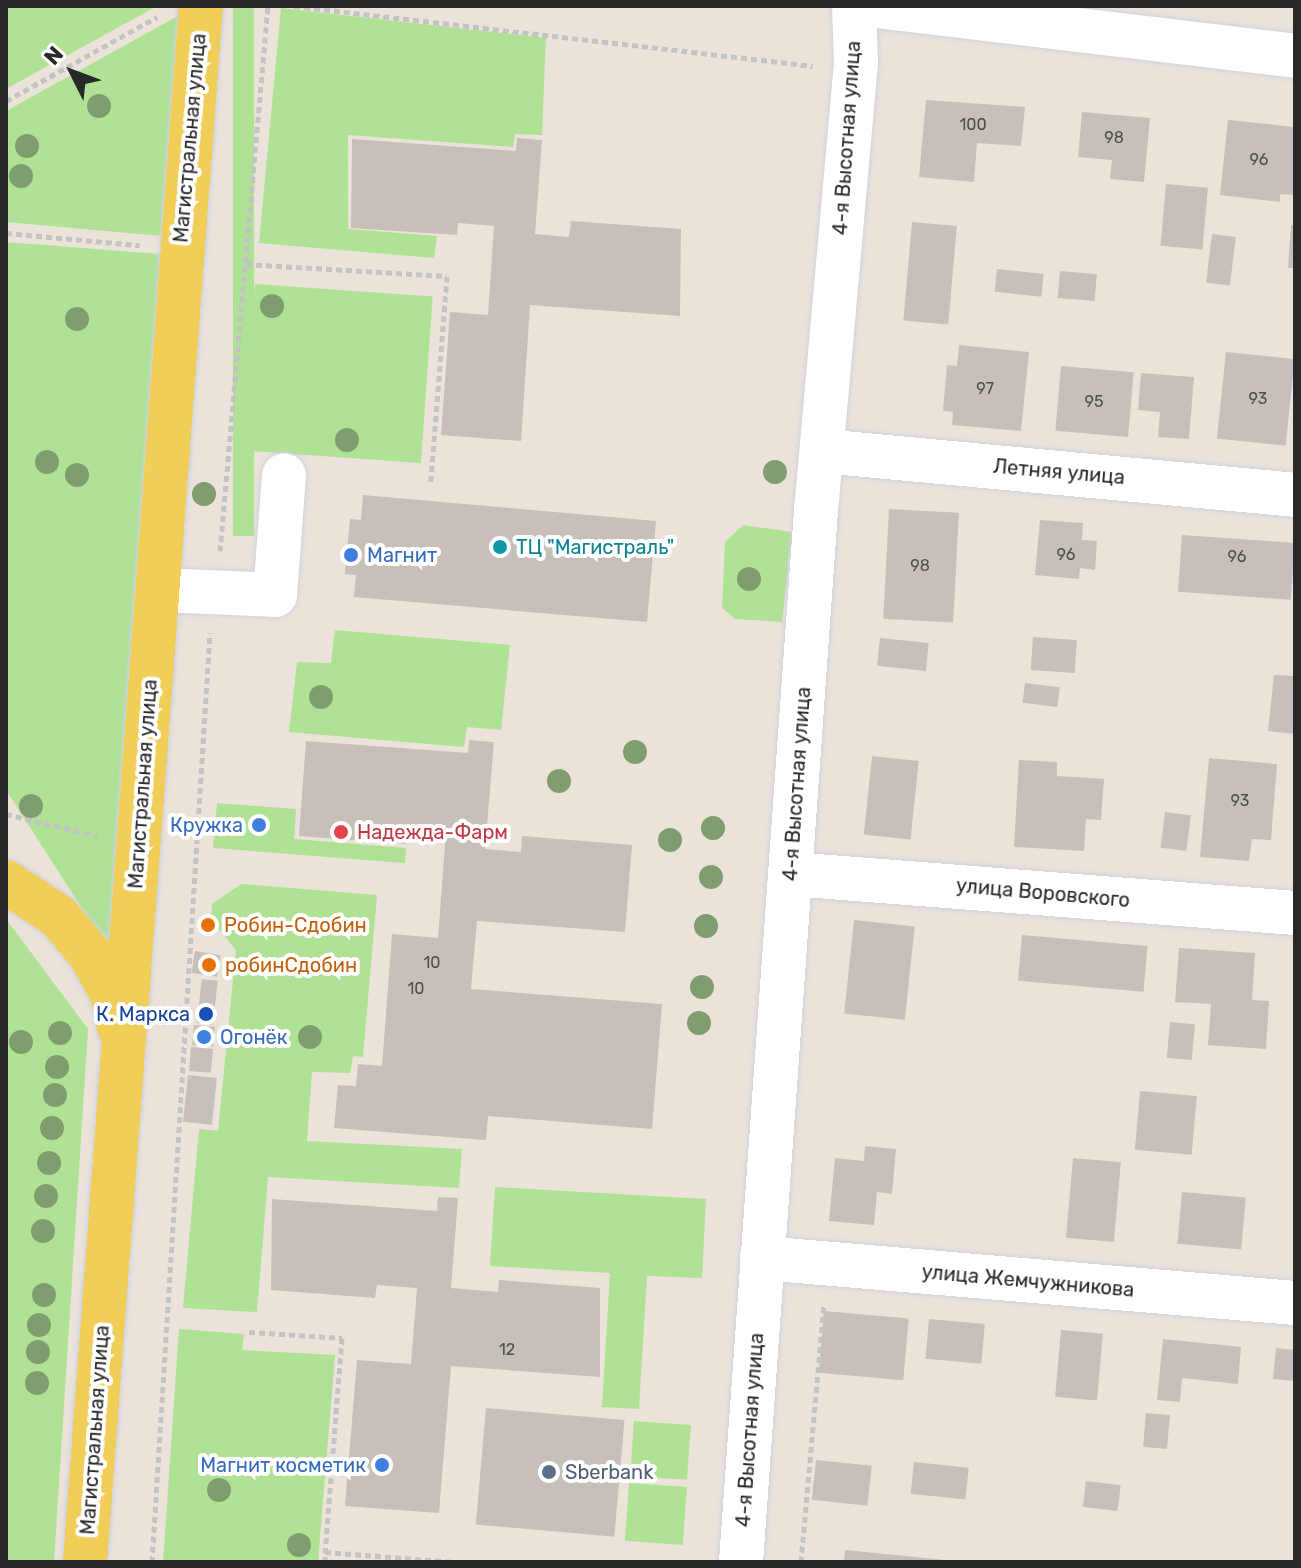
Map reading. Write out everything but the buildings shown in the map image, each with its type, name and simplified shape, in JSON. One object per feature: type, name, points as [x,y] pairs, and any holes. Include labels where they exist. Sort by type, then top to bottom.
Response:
[{"type":"main road","name":"Магистральная улица","points":[[85,1562],[158,590],[180,247],[187,7]]},
{"type":"main road","points":[[6,882],[58,916],[90,954],[113,996],[125,1057]]},
{"type":"street","name":"4-я Высотная улица","points":[[741,1562],[822,451],[855,71],[854,6]]},
{"type":"street","points":[[877,6],[1295,56]]},
{"type":"street","name":"Летняя улица","points":[[822,451],[1295,495]]},
{"type":"street","points":[[158,590],[275,595],[284,475]]},
{"type":"street","name":"улица Воровского","points":[[791,874],[1295,913]]},
{"type":"street","name":"улица Жемчужникова","points":[[762,1258],[1295,1303]]},
{"type":"path","points":[[152,1562],[215,591],[268,6]]},
{"type":"path","points":[[294,6],[855,71]]},
{"type":"path","points":[[6,101],[187,7]]},
{"type":"path","points":[[6,233],[180,247]]},
{"type":"path","points":[[246,264],[447,276],[431,481]]},
{"type":"path","points":[[801,1562],[828,1265]]},
{"type":"path","points":[[249,1332],[342,1338],[325,1562]]},
{"type":"path","points":[[325,1552],[456,1562]]},
{"type":"green space","points":[[6,6],[157,6],[6,89]]},
{"type":"green space","points":[[233,6],[254,6],[254,536],[233,536]]},
{"type":"green space","points":[[281,8],[546,38],[542,135],[515,134],[513,147],[348,135],[348,229],[437,236],[434,258],[259,243]]},
{"type":"green space","points":[[178,16],[161,236],[6,222],[6,111]]},
{"type":"green space","points":[[6,242],[160,254],[109,939],[92,924],[6,790]]},
{"type":"green space","points":[[255,284],[433,296],[421,463],[243,451]]},
{"type":"green space","points":[[743,525],[792,532],[782,622],[735,619],[722,608],[725,542]]},
{"type":"green space","points":[[335,630],[510,645],[501,730],[467,727],[464,747],[289,732],[297,662],[331,663]]},
{"type":"green space","points":[[217,803],[296,809],[294,839],[406,848],[405,863],[213,848]]},
{"type":"green space","points":[[241,884],[377,895],[363,1057],[353,1056],[350,1073],[312,1072],[307,1141],[462,1149],[459,1188],[268,1177],[257,1312],[183,1308],[199,1129],[218,1131],[236,950],[211,920],[212,904]]},
{"type":"green space","points":[[6,919],[88,1029],[54,1562],[6,1562]]},
{"type":"green space","points":[[495,1187],[706,1199],[702,1278],[647,1276],[639,1409],[602,1407],[610,1273],[490,1266]]},
{"type":"green space","points":[[179,1329],[244,1334],[242,1350],[335,1355],[318,1562],[163,1562]]},
{"type":"green space","points":[[634,1421],[691,1425],[687,1480],[630,1476]]},
{"type":"green space","points":[[629,1483],[687,1487],[683,1545],[625,1541]]},
{"type":"place","name":"ТЦ \"Магистраль\"","points":[[500,547]]},
{"type":"place","name":"Магнит","points":[[351,555]]},
{"type":"place","name":"Кружка","points":[[259,825]]},
{"type":"place","name":"Надежда-Фарм","points":[[341,832]]},
{"type":"place","name":"Робин-Сдобин","points":[[208,925]]},
{"type":"place","name":"робинСдобин","points":[[209,965]]},
{"type":"place","name":"К. Маркса","points":[[206,1014]]},
{"type":"place","name":"Огонёк","points":[[204,1037]]},
{"type":"place","name":"Магнит косметик","points":[[382,1465]]},
{"type":"place","name":"Sberbank","points":[[549,1472]]}]
